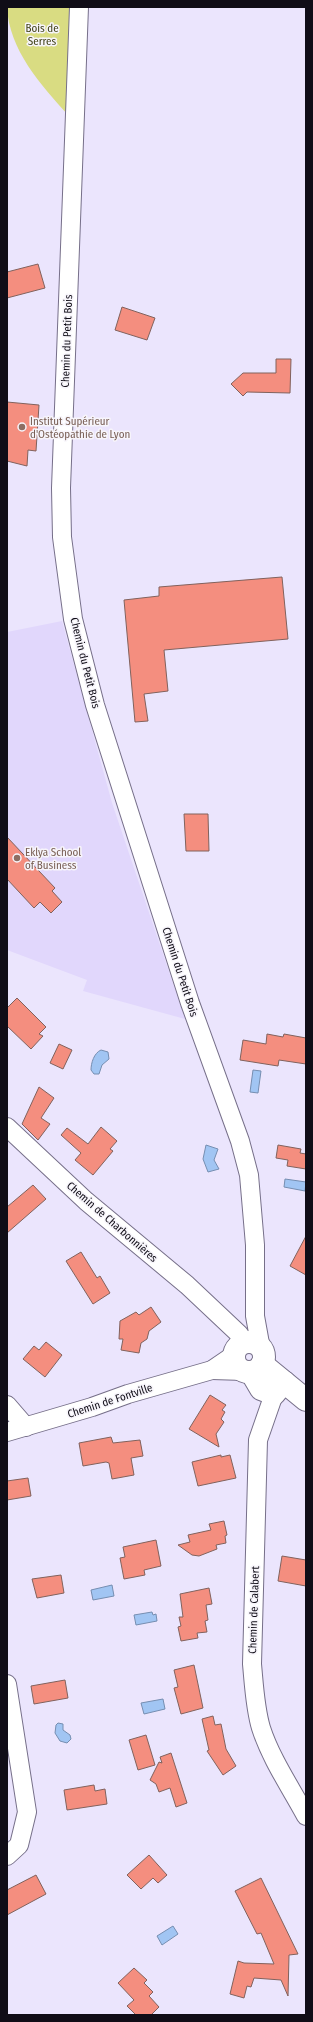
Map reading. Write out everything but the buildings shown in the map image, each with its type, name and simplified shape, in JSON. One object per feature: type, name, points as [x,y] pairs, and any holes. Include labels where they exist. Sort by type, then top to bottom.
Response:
[{"type":"street","name":"Chemin du Petit Bois","points":[[79,7],[61,488],[62,537],[73,618],[95,705],[114,769],[190,1003],[244,1155],[249,1176],[255,1245],[255,1364]]},
{"type":"street","name":"Chemin de Charbonnières","points":[[7,1127],[86,1201],[187,1285],[219,1314],[239,1334],[255,1364],[306,1400]]},
{"type":"street","name":"Chemin de Fontville","points":[[7,1432],[128,1394],[212,1370],[255,1364]]},
{"type":"street","points":[[255,1364],[306,1406]]},
{"type":"street","name":"Chemin de Calabert","points":[[255,1364],[258,1440],[252,1664],[255,1696],[261,1728],[266,1740],[306,1816]]},
{"type":"street","points":[[7,1405],[26,1427]]},
{"type":"street","points":[[7,1684],[27,1812],[19,1845],[7,1856]]},
{"type":"shaded area","points":[[62,621],[112,803],[185,1019],[83,991],[87,980],[7,950],[7,632]]},
{"type":"green space","name":"Bois de Serres","points":[[7,7],[70,7],[68,115],[37,79],[20,52],[9,23]]},
{"type":"water","points":[[101,1050],[108,1052],[109,1059],[102,1065],[99,1074],[94,1074],[91,1070],[92,1061],[96,1053]]},
{"type":"water","points":[[253,1070],[261,1071],[258,1093],[250,1092]]},
{"type":"water","points":[[206,1145],[218,1149],[214,1160],[219,1169],[208,1172],[203,1159]]},
{"type":"water","points":[[285,1179],[306,1182],[305,1191],[284,1187]]},
{"type":"water","points":[[112,1585],[114,1596],[93,1600],[91,1590]]},
{"type":"water","points":[[152,1612],[153,1615],[156,1614],[157,1621],[136,1625],[134,1615]]},
{"type":"water","points":[[163,1699],[165,1709],[144,1714],[141,1703]]},
{"type":"water","points":[[58,1723],[63,1724],[63,1730],[70,1735],[71,1739],[67,1743],[60,1741],[55,1733],[56,1725]]},
{"type":"water","points":[[173,1926],[178,1934],[162,1945],[157,1936]]},
{"type":"place","name":"Institut Supérieur d'Ostéopathie de Lyon","points":[[22,427]]},
{"type":"place","name":"Eklya School of Business","points":[[17,858]]}]
